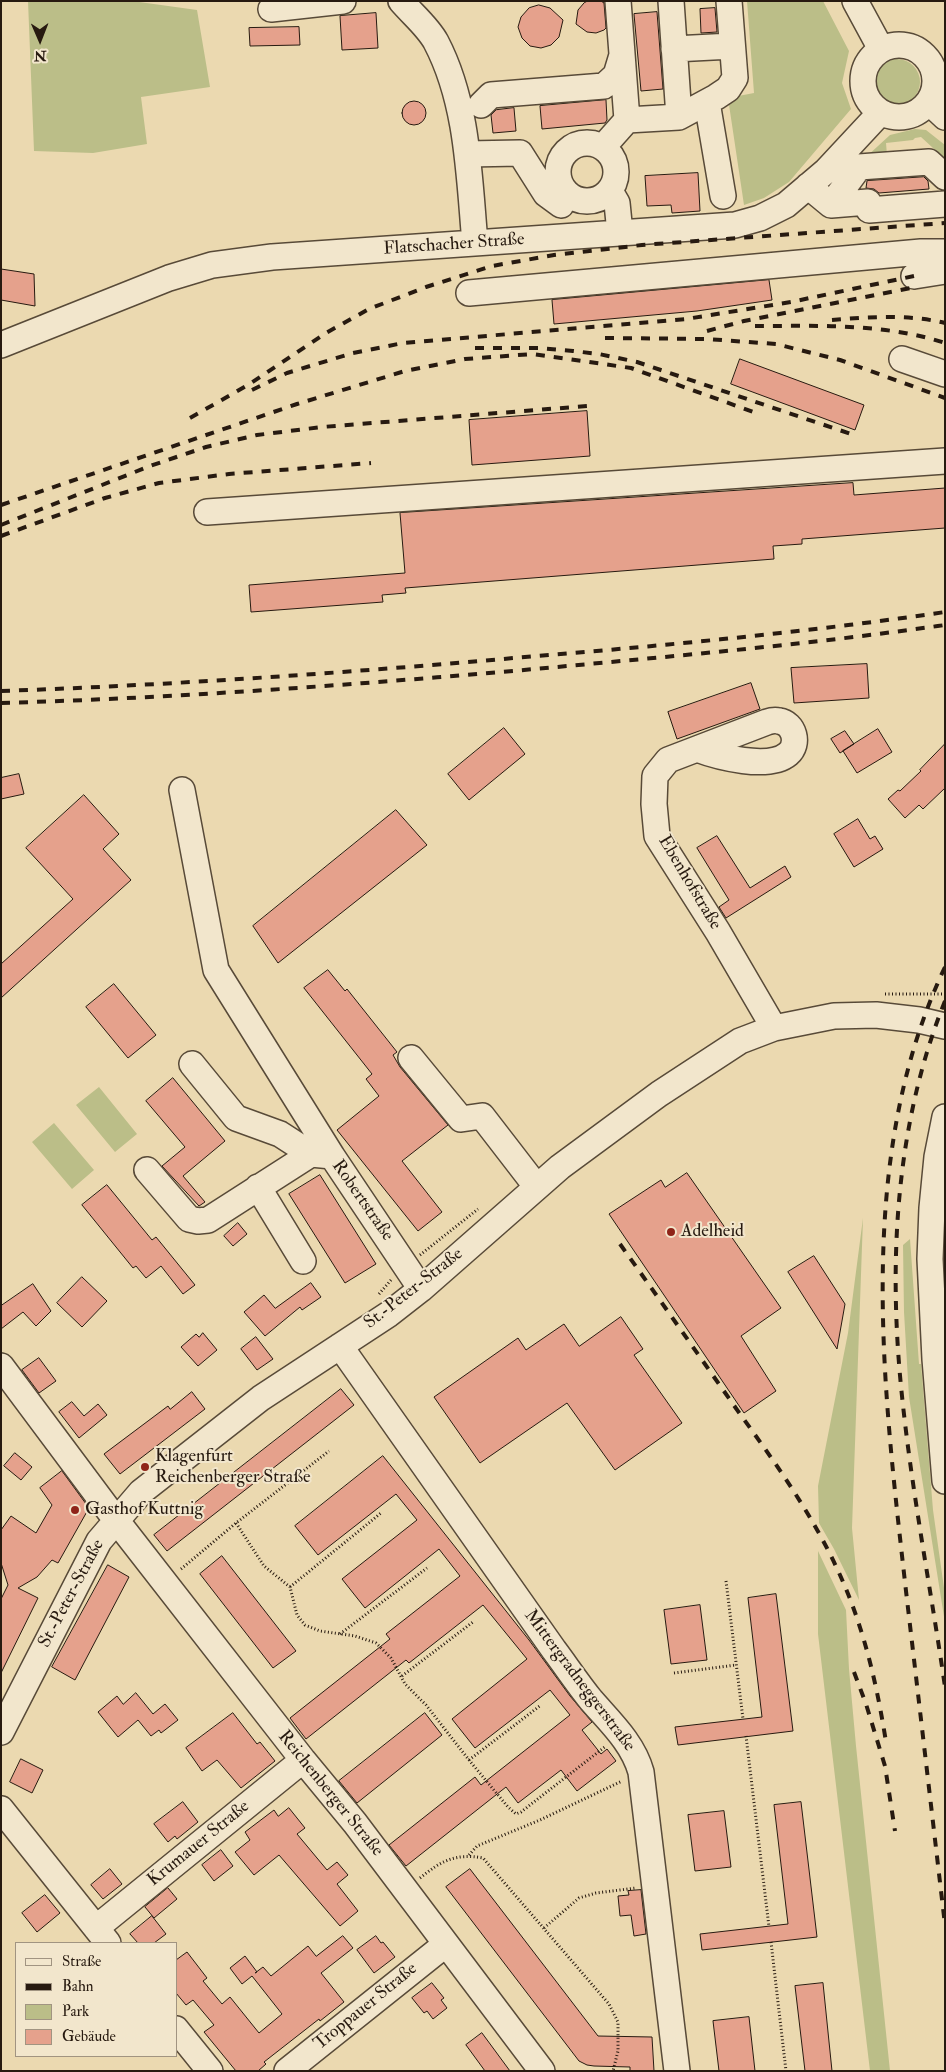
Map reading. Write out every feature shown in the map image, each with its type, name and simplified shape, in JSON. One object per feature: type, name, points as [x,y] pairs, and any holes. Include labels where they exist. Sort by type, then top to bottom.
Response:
[{"type":"street","points":[[271,9],[343,1]]},
{"type":"street","points":[[401,1],[435,40],[452,81],[467,154],[476,243]]},
{"type":"street","points":[[618,1],[627,120]]},
{"type":"street","points":[[670,1],[679,117]]},
{"type":"street","points":[[603,147],[627,120],[679,117],[728,89],[735,78],[729,1]]},
{"type":"street","points":[[855,1],[881,49]]},
{"type":"street","points":[[895,45],[936,51],[937,110],[898,118],[880,113],[868,101],[862,79],[868,61],[881,49],[895,45]]},
{"type":"street","points":[[674,49],[732,46]]},
{"type":"street","points":[[481,105],[491,95],[604,86],[616,75],[622,54]]},
{"type":"street","points":[[708,102],[723,196]]},
{"type":"street","name":"Flatschacher Straße","points":[[1,345],[169,278],[212,266],[272,257],[735,225],[760,218],[786,205],[826,171],[880,113]]},
{"type":"street","points":[[467,154],[520,153],[546,194],[564,199],[584,202],[602,197],[610,191],[615,182],[615,163],[603,147],[584,143],[575,145],[566,151],[561,158],[558,177],[564,199],[564,237]]},
{"type":"street","points":[[831,205],[859,167],[928,162],[945,177]]},
{"type":"street","points":[[808,186],[831,205],[868,202],[869,210],[945,204]]},
{"type":"street","points":[[610,191],[617,203],[620,233]]},
{"type":"street","points":[[469,293],[921,252],[945,252]]},
{"type":"street","points":[[945,271],[915,281],[945,281]]},
{"type":"street","points":[[902,359],[945,374]]},
{"type":"street","points":[[207,512],[945,461]]},
{"type":"street","name":"Ebenhofstraße","points":[[697,749],[668,760],[656,776],[654,804],[657,836],[718,932],[774,1028]]},
{"type":"street","points":[[182,790],[216,970],[322,1155]]},
{"type":"street","name":"St.-Peter-Straße","points":[[1,1732],[99,1541],[142,1492],[261,1398],[389,1314],[421,1289],[536,1186],[567,1161],[675,1083],[740,1041],[774,1028],[834,1016],[876,1015],[919,1020],[945,1026]]},
{"type":"street","points":[[411,1058],[461,1119],[482,1116],[536,1186]]},
{"type":"street","points":[[192,1064],[236,1118],[280,1134],[322,1155]]},
{"type":"street","points":[[945,1117],[937,1158],[932,1208],[930,1259],[935,1359],[945,1481]]},
{"type":"street","name":"Robertstraße","points":[[147,1170],[189,1219],[198,1221],[208,1220],[258,1187],[322,1155],[421,1289]]},
{"type":"street","points":[[258,1187],[303,1261]]},
{"type":"street","name":"Mittergradneggerstraße","points":[[340,1346],[554,1650],[589,1698],[633,1750],[641,1772],[677,2071]]},
{"type":"street","name":"Reichenberger Straße","points":[[1,1366],[116,1520],[303,1760],[355,1822],[542,2071]]},
{"type":"street","name":"Krumauer Straße","points":[[102,1936],[303,1760]]},
{"type":"street","points":[[1,1809],[102,1936]]},
{"type":"street","name":"Troppauer Straße","points":[[287,2071],[446,1944]]},
{"type":"street","points":[[178,2031],[210,2071]]},
{"type":"path","points":[[165,1583],[236,1523],[329,1451]]},
{"type":"path","points":[[290,1587],[381,1514]]},
{"type":"path","points":[[236,1523],[264,1566],[290,1587],[297,1615],[305,1625],[320,1631],[355,1636],[376,1643],[391,1658],[405,1684],[426,1706],[508,1807],[516,1814],[522,1812],[620,1735]]},
{"type":"path","points":[[340,1634],[427,1568]]},
{"type":"path","points":[[726,1581],[743,1719]]},
{"type":"path","points":[[402,1676],[473,1622]]},
{"type":"path","points":[[674,1673],[736,1665]]},
{"type":"path","points":[[469,1760],[541,1705]]},
{"type":"path","points":[[746,1736],[769,1926]]},
{"type":"path","points":[[469,1855],[477,1846],[540,1820],[641,1772]]},
{"type":"path","points":[[405,1889],[440,1862],[469,1855],[483,1858],[609,2004],[618,2022],[618,2051],[614,2071]]},
{"type":"path","points":[[544,1928],[579,1898],[596,1893],[655,1886]]},
{"type":"path","points":[[771,1942],[786,2071]]},
{"type":"green space","points":[[28,1],[132,1],[197,10],[210,87],[141,97],[147,144],[93,153],[34,151]]},
{"type":"green space","points":[[747,1],[823,1],[849,51],[842,83],[851,109],[789,182],[764,198],[744,205],[728,98],[754,93]]},
{"type":"green space","points":[[902,59],[906,60],[916,69],[919,73],[919,91],[910,101],[902,105],[892,105],[884,101],[875,91],[874,77],[878,69],[888,60]]},
{"type":"green space","points":[[915,129],[926,130],[945,145],[945,159],[921,137],[913,140],[886,143],[887,155],[866,157],[890,135]]},
{"type":"green space","points":[[99,1087],[137,1134],[115,1152],[76,1105]]},
{"type":"green space","points":[[54,1123],[94,1170],[72,1189],[32,1142]]},
{"type":"green space","points":[[863,1218],[852,1528],[859,1600],[819,1523],[818,1486],[848,1333]]},
{"type":"green space","points":[[910,1239],[919,1364],[921,1364],[933,1510],[945,1595],[945,1623],[909,1397],[904,1312],[903,1245]]},
{"type":"green space","points":[[818,1551],[846,1610],[856,1746],[890,2071],[870,2071],[818,1634]]},
{"type":"building","points":[[588,1],[601,1],[604,3],[606,28],[604,30],[596,33],[587,32],[576,24],[578,10]]},
{"type":"building","points":[[539,5],[550,8],[563,20],[559,37],[551,45],[541,48],[530,46],[522,38],[518,27],[521,17],[529,8]]},
{"type":"building","points":[[715,8],[717,32],[701,33],[700,9]]},
{"type":"building","points":[[657,12],[663,89],[641,91],[634,14]]},
{"type":"building","points":[[376,13],[378,48],[342,50],[340,16]]},
{"type":"building","points":[[299,27],[300,45],[250,46],[249,28]]},
{"type":"building","points":[[606,100],[607,120],[605,123],[542,129],[540,106]]},
{"type":"building","points":[[414,101],[419,102],[425,108],[425,118],[419,124],[414,125],[409,124],[403,118],[402,113],[403,108],[409,102]]},
{"type":"building","points":[[514,108],[516,131],[493,133],[491,115],[496,110]]},
{"type":"building","points":[[698,173],[700,211],[672,213],[671,205],[647,206],[645,176]]},
{"type":"building","points":[[924,177],[928,181],[929,189],[879,193],[874,189],[866,188],[867,181]]},
{"type":"building","points":[[1,269],[34,274],[35,306],[1,300]]},
{"type":"building","points":[[769,280],[772,300],[697,311],[554,324],[552,300]]},
{"type":"building","points":[[740,359],[864,405],[855,430],[731,384]]},
{"type":"building","points":[[587,411],[590,456],[472,465],[469,420]]},
{"type":"building","points":[[853,483],[854,495],[945,488],[945,528],[802,539],[802,544],[773,546],[774,559],[405,588],[406,593],[382,595],[383,602],[251,612],[249,585],[405,573],[400,513]]},
{"type":"building","points":[[867,664],[869,698],[794,703],[791,668]]},
{"type":"building","points":[[751,683],[760,709],[677,739],[668,712]]},
{"type":"building","points":[[504,728],[525,754],[469,800],[448,774]]},
{"type":"building","points":[[878,729],[892,752],[857,773],[843,751]]},
{"type":"building","points":[[845,731],[854,744],[840,753],[831,739]]},
{"type":"building","points":[[945,744],[945,788],[923,809],[919,805],[905,818],[888,799],[898,790],[900,791],[921,771]]},
{"type":"building","points":[[19,774],[24,794],[1,799],[1,778]]},
{"type":"building","points":[[84,795],[119,834],[103,849],[131,880],[1,998],[1,964],[73,899],[26,848]]},
{"type":"building","points":[[396,810],[427,845],[278,963],[253,926]]},
{"type":"building","points":[[858,819],[870,839],[875,836],[883,849],[854,867],[834,834]]},
{"type":"building","points":[[717,836],[750,888],[785,866],[791,877],[726,918],[719,907],[729,900],[697,848]]},
{"type":"building","points":[[328,970],[345,991],[347,989],[397,1052],[393,1055],[400,1067],[448,1125],[402,1161],[442,1212],[418,1231],[337,1130],[379,1096],[366,1079],[372,1074],[304,988]]},
{"type":"building","points":[[114,984],[156,1035],[128,1058],[86,1007]]},
{"type":"building","points":[[173,1078],[225,1141],[183,1176],[205,1202],[199,1206],[162,1166],[185,1147],[146,1101]]},
{"type":"building","points":[[687,1173],[781,1308],[741,1336],[776,1391],[744,1413],[609,1214],[661,1180],[665,1187]]},
{"type":"building","points":[[320,1175],[376,1264],[345,1283],[289,1194]]},
{"type":"building","points":[[107,1185],[152,1240],[156,1237],[195,1285],[183,1294],[161,1266],[146,1278],[136,1266],[133,1268],[82,1205]]},
{"type":"building","points":[[238,1223],[247,1234],[233,1246],[224,1236]]},
{"type":"building","points":[[814,1256],[845,1304],[837,1349],[788,1272]]},
{"type":"building","points":[[82,1277],[107,1301],[82,1327],[57,1303]]},
{"type":"building","points":[[311,1283],[321,1297],[302,1310],[300,1307],[265,1336],[244,1312],[264,1295],[275,1308]]},
{"type":"building","points":[[33,1284],[51,1311],[36,1326],[23,1312],[1,1329],[1,1306]]},
{"type":"building","points":[[621,1317],[643,1349],[634,1355],[682,1423],[615,1470],[567,1403],[480,1463],[434,1397],[518,1338],[526,1350],[564,1324],[579,1346]]},
{"type":"building","points":[[203,1333],[217,1350],[198,1366],[181,1347],[196,1334],[199,1337]]},
{"type":"building","points":[[256,1337],[273,1359],[257,1370],[241,1349]]},
{"type":"building","points":[[39,1358],[56,1381],[39,1393],[22,1370]]},
{"type":"building","points":[[341,1389],[354,1405],[167,1551],[154,1535]]},
{"type":"building","points":[[192,1392],[205,1409],[120,1474],[104,1454],[168,1406],[170,1409]]},
{"type":"building","points":[[72,1402],[84,1416],[98,1404],[107,1415],[79,1438],[59,1412]]},
{"type":"building","points":[[15,1453],[32,1467],[21,1480],[4,1466]]},
{"type":"building","points":[[383,1456],[592,1722],[582,1730],[601,1754],[607,1749],[616,1761],[577,1791],[561,1770],[518,1803],[506,1787],[406,1866],[389,1845],[475,1777],[481,1785],[570,1715],[550,1690],[475,1748],[452,1719],[527,1659],[483,1605],[409,1663],[406,1660],[306,1739],[290,1718],[390,1639],[386,1634],[460,1576],[439,1549],[365,1608],[342,1579],[417,1520],[396,1494],[318,1555],[295,1526]]},
{"type":"building","points":[[62,1471],[89,1508],[58,1563],[52,1560],[37,1577],[18,1588],[38,1598],[1,1673],[1,1599],[8,1585],[1,1563],[1,1530],[11,1516],[36,1533],[52,1505],[40,1488]]},
{"type":"building","points":[[222,1556],[296,1651],[273,1668],[200,1574]]},
{"type":"building","points":[[108,1565],[129,1577],[75,1680],[52,1667]]},
{"type":"building","points":[[776,1594],[793,1731],[678,1745],[675,1727],[762,1717],[748,1598]]},
{"type":"building","points":[[700,1605],[707,1660],[671,1664],[664,1610]]},
{"type":"building","points":[[136,1693],[153,1714],[165,1704],[178,1720],[161,1733],[159,1730],[151,1736],[138,1720],[118,1737],[98,1712],[117,1696],[123,1704]]},
{"type":"building","points":[[233,1713],[257,1744],[260,1742],[275,1761],[241,1788],[217,1760],[202,1771],[186,1748]]},
{"type":"building","points":[[425,1713],[442,1735],[357,1803],[339,1781]]},
{"type":"building","points":[[21,1759],[43,1770],[32,1793],[10,1782]]},
{"type":"building","points":[[183,1802],[198,1822],[177,1839],[175,1836],[168,1842],[154,1824]]},
{"type":"building","points":[[801,1802],[817,1937],[702,1950],[700,1934],[788,1924],[774,1805]]},
{"type":"building","points":[[289,1808],[305,1828],[297,1834],[327,1870],[337,1862],[348,1875],[337,1884],[358,1911],[340,1926],[279,1855],[254,1875],[235,1852],[250,1840],[245,1832],[274,1810],[278,1816]]},
{"type":"building","points":[[724,1811],[731,1867],[695,1871],[688,1815]]},
{"type":"building","points":[[221,1850],[233,1866],[214,1881],[202,1865]]},
{"type":"building","points":[[110,1869],[122,1884],[103,1899],[91,1885]]},
{"type":"building","points":[[470,1869],[598,2036],[652,2037],[654,2071],[630,2071],[630,2067],[594,2066],[579,2061],[446,1887]]},
{"type":"building","points":[[168,1888],[177,1899],[154,1918],[145,1907]]},
{"type":"building","points":[[641,1890],[646,1934],[634,1936],[631,1915],[620,1916],[618,1896],[629,1895],[628,1891]]},
{"type":"building","points":[[45,1895],[60,1913],[37,1932],[22,1913]]},
{"type":"building","points":[[152,1916],[166,1934],[155,1942],[137,1942],[130,1934]]},
{"type":"building","points":[[343,1936],[353,1948],[321,1973],[344,2002],[264,2062],[266,2064],[258,2071],[236,2071],[204,2032],[214,2025],[193,2000],[186,2005],[178,1995],[178,1959],[187,1952],[207,1978],[203,1981],[222,2004],[230,1997],[259,2033],[282,2014],[252,1976],[242,1984],[230,1968],[245,1956],[257,1972],[263,1967],[271,1976],[308,1946],[316,1956]]},
{"type":"building","points":[[376,1936],[395,1957],[374,1973],[357,1950]]},
{"type":"building","points":[[432,1983],[444,1998],[441,2000],[447,2008],[433,2019],[427,2011],[424,2013],[412,1998]]},
{"type":"building","points":[[823,1983],[832,2071],[805,2071],[795,1986]]},
{"type":"building","points":[[749,2017],[755,2071],[719,2071],[713,2021]]},
{"type":"building","points":[[482,2033],[510,2071],[485,2071],[466,2045]]},
{"type":"railway","points":[[190,418],[248,385],[326,333],[369,309],[426,287],[492,266],[554,255],[642,245],[945,223]]},
{"type":"railway","points":[[252,390],[287,373],[353,353],[403,343],[686,319],[791,302],[914,276]]},
{"type":"railway","points":[[707,331],[744,321],[916,287]]},
{"type":"railway","points":[[832,320],[903,317],[945,323]]},
{"type":"railway","points":[[755,326],[827,326],[875,329],[898,332],[945,343]]},
{"type":"railway","points":[[605,338],[707,339],[776,344],[840,360],[945,398]]},
{"type":"railway","points":[[475,348],[538,348],[573,351],[637,362],[854,435]]},
{"type":"railway","points":[[1,505],[297,404],[405,371],[465,359],[533,354],[631,368],[759,414]]},
{"type":"railway","points":[[1,525],[150,466],[206,447],[257,435],[322,427],[587,406]]},
{"type":"railway","points":[[1,536],[105,498],[159,483],[229,474],[371,463]]},
{"type":"railway","points":[[1,691],[194,682],[622,649],[838,626],[945,612]]},
{"type":"railway","points":[[1,703],[198,694],[459,676],[840,639],[945,625]]},
{"type":"railway","points":[[945,967],[916,1041],[897,1117],[887,1195],[883,1274],[884,1355],[897,1513],[945,1925]]},
{"type":"railway","points":[[945,1001],[928,1048],[915,1096],[906,1146],[896,1246],[896,1296],[902,1396],[916,1505],[945,1687]]},
{"type":"railway","points":[[620,1244],[781,1472],[819,1533],[840,1575],[863,1636],[874,1678],[886,1742]]},
{"type":"railway","points":[[854,1672],[885,1766],[895,1831]]},
{"type":"place","name":"Adelheid","points":[[671,1232]]},
{"type":"place","name":"Klagenfurt Reichenberger Straße","points":[[145,1467]]},
{"type":"place","name":"Gasthof Kuttnig","points":[[75,1510]]}]
